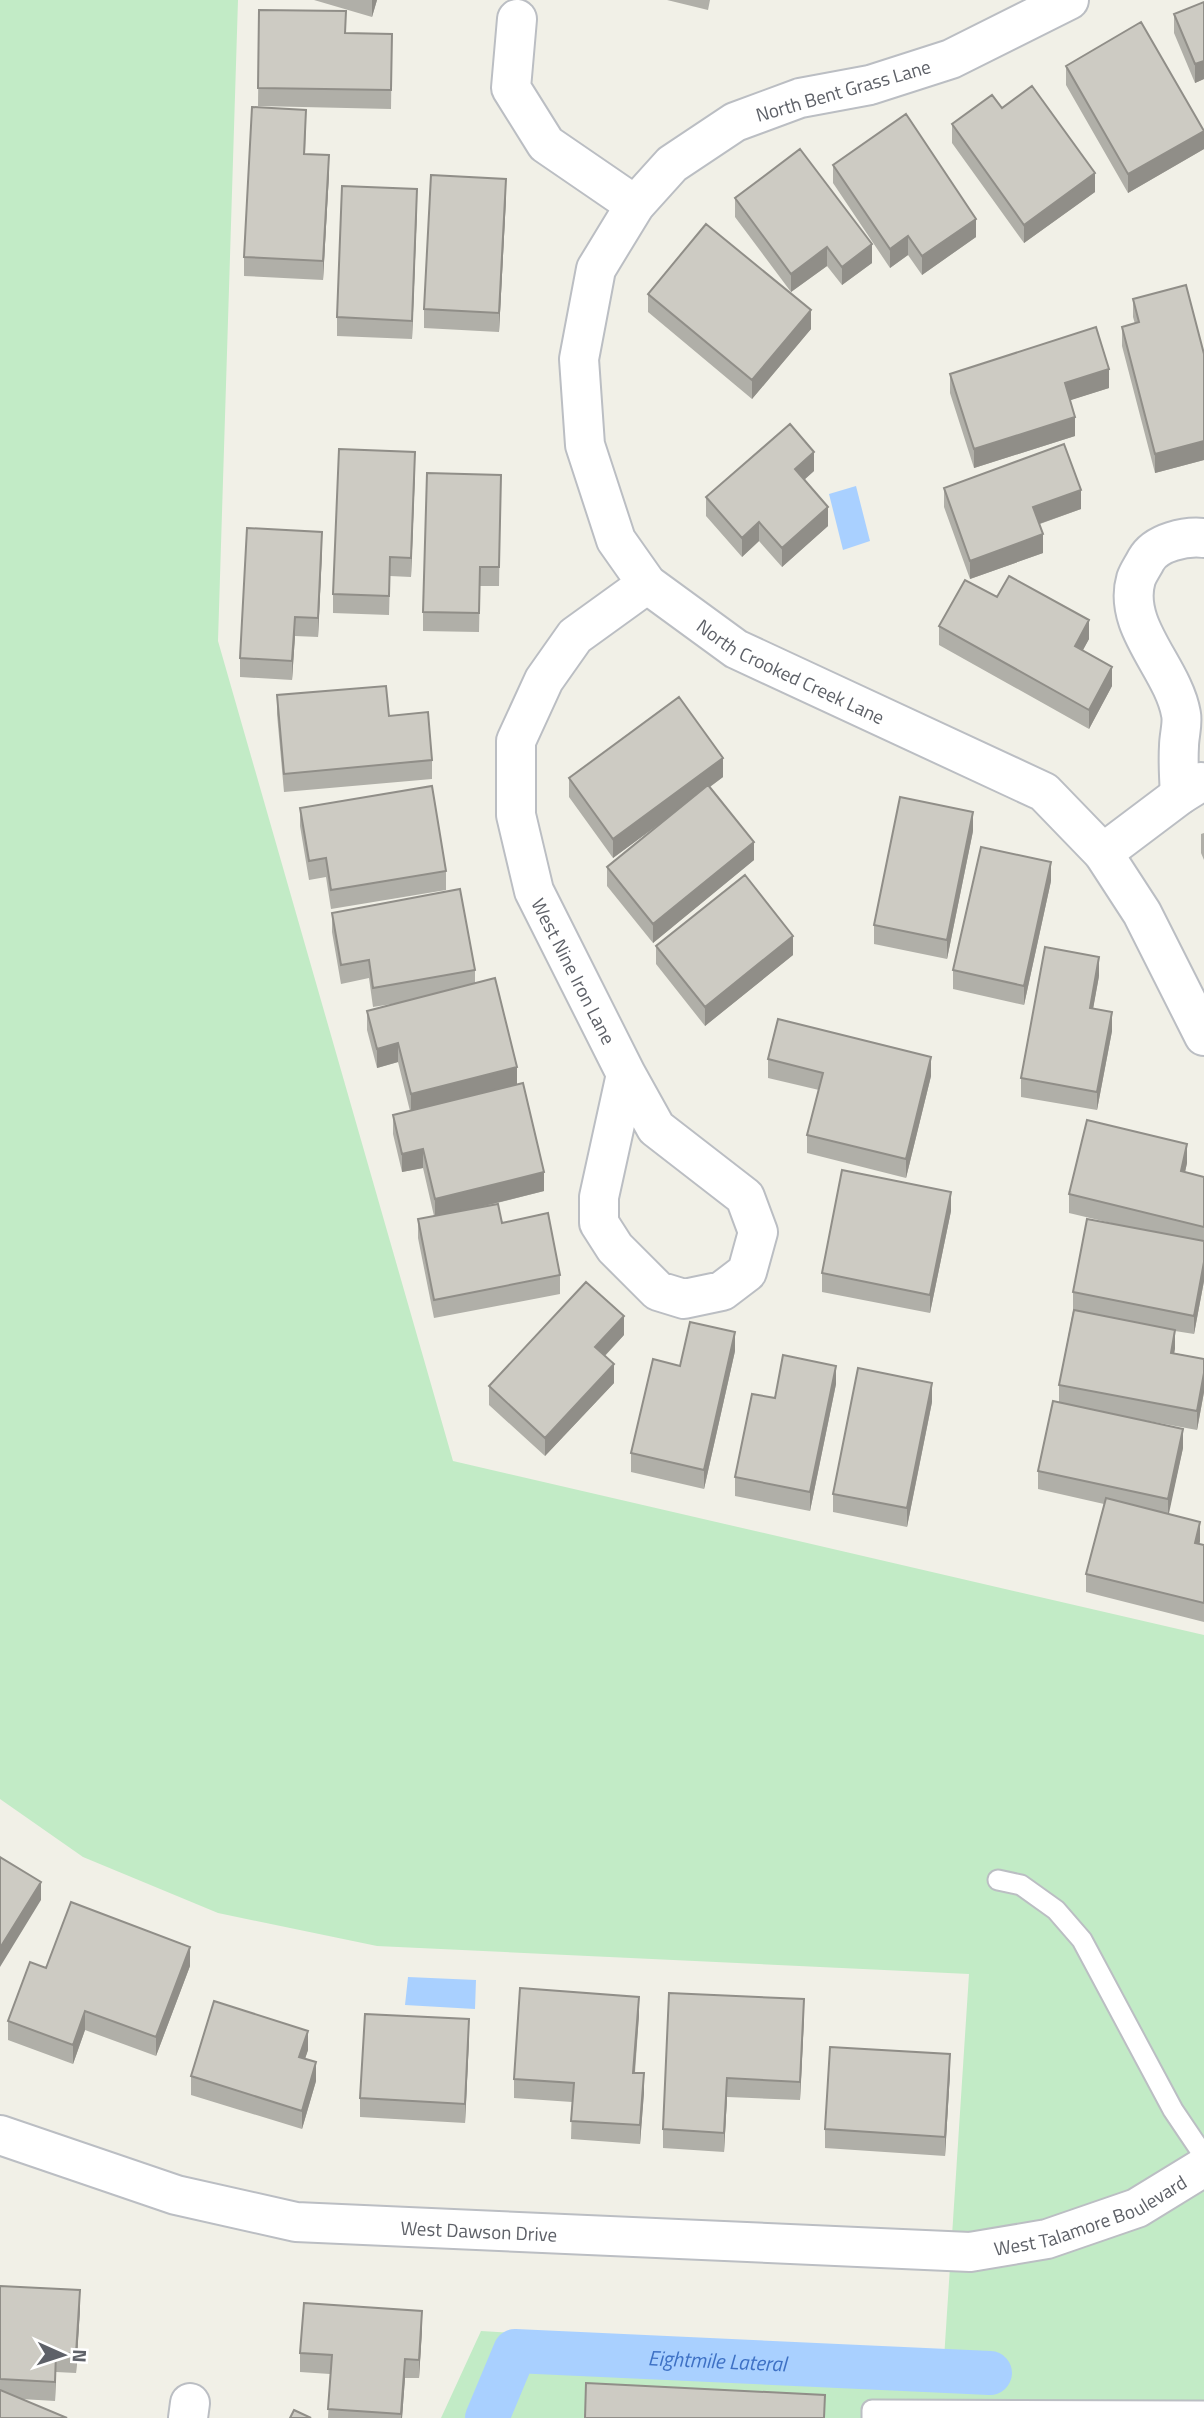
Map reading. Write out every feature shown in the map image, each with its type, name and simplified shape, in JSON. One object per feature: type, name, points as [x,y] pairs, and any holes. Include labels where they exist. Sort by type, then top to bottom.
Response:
[{"type":"street","name":"North Bent Grass Lane","points":[[635,205],[673,164],[735,122],[800,99],[870,85],[951,59],[1069,0]]},
{"type":"street","points":[[517,19],[511,89],[546,144],[635,205]]},
{"type":"street","name":"North Crooked Creek Lane","points":[[635,205],[596,270],[579,359],[585,445],[616,540],[647,584],[736,649],[1044,792],[1103,853],[1142,913],[1204,1036]]},
{"type":"street","points":[[1103,853],[1192,787],[1179,744],[1182,717],[1174,687],[1143,638],[1135,608],[1136,580],[1149,555],[1170,543],[1189,537],[1204,538]]},
{"type":"street","name":"West Nine Iron Lane","points":[[626,1074],[599,1197],[599,1223],[615,1248],[658,1291],[684,1300],[722,1291],[747,1272],[758,1233],[745,1196],[656,1128],[534,891],[516,815],[516,741],[544,680],[575,636],[647,584]]},
{"type":"street","name":"West Dawson Drive","points":[[0,2135],[176,2195],[296,2222],[970,2252]]},
{"type":"street","name":"West Talamore Boulevard","points":[[970,2252],[1047,2239],[1137,2208],[1204,2167]]},
{"type":"lane","points":[[998,1880],[1021,1885],[1056,1910],[1082,1940],[1173,2110],[1204,2155]]},
{"type":"lane","points":[[872,2418],[872,2410],[1081,2416],[1204,2411]]},
{"type":"green space","points":[[0,0],[238,0],[218,641],[453,1461],[1204,1635],[1204,2418],[441,2418],[481,2331],[944,2359],[969,1974],[377,1946],[218,1913],[83,1857],[0,1799]]},
{"type":"water","points":[[856,486],[870,541],[843,550],[829,494]]},
{"type":"water","points":[[408,1977],[476,1980],[475,2009],[405,2005]]},
{"type":"building","points":[[1204,2],[1204,61],[1195,64],[1174,14]]},
{"type":"building","points":[[259,10],[346,11],[345,33],[392,34],[391,90],[258,88]]},
{"type":"building","points":[[1141,22],[1204,131],[1128,174],[1066,66]]},
{"type":"building","points":[[1032,86],[1095,173],[1024,225],[952,124],[992,95],[1002,108]]},
{"type":"building","points":[[252,107],[306,110],[304,154],[329,155],[323,261],[244,257]]},
{"type":"building","points":[[906,114],[976,219],[922,256],[908,236],[890,249],[833,165]]},
{"type":"building","points":[[800,149],[872,244],[842,267],[827,247],[791,274],[735,198]]},
{"type":"building","points":[[431,175],[506,179],[499,313],[424,309]]},
{"type":"building","points":[[342,186],[417,189],[412,321],[337,317]]},
{"type":"building","points":[[706,224],[811,310],[752,380],[648,294]]},
{"type":"building","points":[[1186,285],[1204,354],[1204,441],[1155,454],[1122,327],[1139,322],[1133,299]]},
{"type":"building","points":[[1096,327],[1109,369],[1065,383],[1075,417],[974,449],[950,374]]},
{"type":"building","points":[[790,424],[814,452],[795,469],[828,507],[782,548],[759,522],[742,538],[706,497]]},
{"type":"building","points":[[1064,444],[1081,490],[1033,507],[1043,534],[970,561],[944,488]]},
{"type":"building","points":[[339,449],[415,452],[411,558],[390,557],[389,596],[333,594]]},
{"type":"building","points":[[427,473],[501,475],[499,567],[480,567],[479,613],[423,612]]},
{"type":"building","points":[[247,528],[322,532],[318,618],[295,617],[292,661],[240,658]]},
{"type":"building","points":[[1009,576],[1089,620],[1075,646],[1112,667],[1089,710],[939,626],[965,580],[997,597]]},
{"type":"building","points":[[386,686],[389,716],[428,712],[432,760],[284,774],[277,695]]},
{"type":"building","points":[[679,697],[723,758],[613,839],[569,778]]},
{"type":"building","points":[[708,785],[754,842],[653,924],[607,867]]},
{"type":"building","points":[[432,786],[446,871],[331,890],[326,858],[309,861],[300,808]]},
{"type":"building","points":[[900,797],[973,812],[947,940],[874,925]]},
{"type":"building","points":[[981,847],[1051,862],[1024,986],[953,970]]},
{"type":"building","points":[[745,875],[793,936],[705,1007],[656,946]]},
{"type":"building","points":[[460,889],[475,970],[373,988],[369,960],[341,965],[332,913]]},
{"type":"building","points":[[1045,947],[1099,957],[1090,1008],[1112,1012],[1097,1092],[1021,1078]]},
{"type":"building","points":[[495,978],[517,1067],[411,1094],[398,1043],[377,1049],[367,1011]]},
{"type":"building","points":[[778,1019],[931,1057],[906,1159],[807,1135],[823,1073],[768,1059]]},
{"type":"building","points":[[523,1083],[544,1172],[435,1199],[423,1149],[402,1154],[393,1115]]},
{"type":"building","points":[[1087,1120],[1187,1144],[1181,1171],[1204,1177],[1204,1227],[1069,1194]]},
{"type":"building","points":[[842,1170],[951,1192],[930,1295],[822,1273]]},
{"type":"building","points":[[498,1204],[502,1223],[548,1213],[560,1275],[434,1300],[418,1219]]},
{"type":"building","points":[[1087,1219],[1204,1241],[1204,1262],[1194,1316],[1073,1292]]},
{"type":"building","points":[[586,1282],[624,1316],[595,1347],[614,1364],[545,1438],[489,1386]]},
{"type":"building","points":[[1074,1310],[1175,1330],[1171,1353],[1204,1359],[1197,1411],[1059,1385]]},
{"type":"building","points":[[690,1322],[735,1332],[704,1470],[631,1453],[653,1359],[680,1366]]},
{"type":"building","points":[[783,1355],[836,1366],[810,1492],[735,1477],[752,1394],[775,1398]]},
{"type":"building","points":[[858,1368],[932,1383],[907,1508],[833,1494]]},
{"type":"building","points":[[1053,1401],[1183,1429],[1168,1499],[1038,1471]]},
{"type":"building","points":[[1106,1498],[1200,1522],[1195,1543],[1204,1545],[1204,1603],[1086,1574]]},
{"type":"building","points":[[0,1857],[41,1882],[0,1948]]},
{"type":"building","points":[[71,1902],[190,1947],[156,2037],[85,2011],[73,2045],[8,2021],[30,1962],[46,1968]]},
{"type":"building","points":[[520,1988],[639,1997],[633,2073],[644,2073],[640,2125],[571,2121],[574,2083],[514,2079]]},
{"type":"building","points":[[669,1993],[804,1999],[800,2082],[727,2078],[724,2133],[663,2129]]},
{"type":"building","points":[[214,2001],[308,2031],[299,2057],[316,2062],[302,2111],[191,2076]]},
{"type":"building","points":[[365,2014],[469,2019],[465,2104],[360,2098]]},
{"type":"building","points":[[830,2047],[950,2054],[945,2137],[825,2129]]},
{"type":"building","points":[[0,2286],[80,2290],[76,2354],[56,2353],[55,2382],[0,2379]]},
{"type":"building","points":[[304,2303],[422,2311],[419,2360],[405,2359],[401,2414],[328,2409],[332,2355],[300,2353]]},
{"type":"building","points":[[586,2383],[825,2395],[824,2418],[585,2418]]},
{"type":"building","points":[[0,2390],[67,2418],[0,2418]]},
{"type":"building","points":[[294,2410],[311,2418],[290,2418]]},
{"type":"waterway","name":"Eightmile Lateral","points":[[487,2418],[515,2351],[990,2373]]}]
